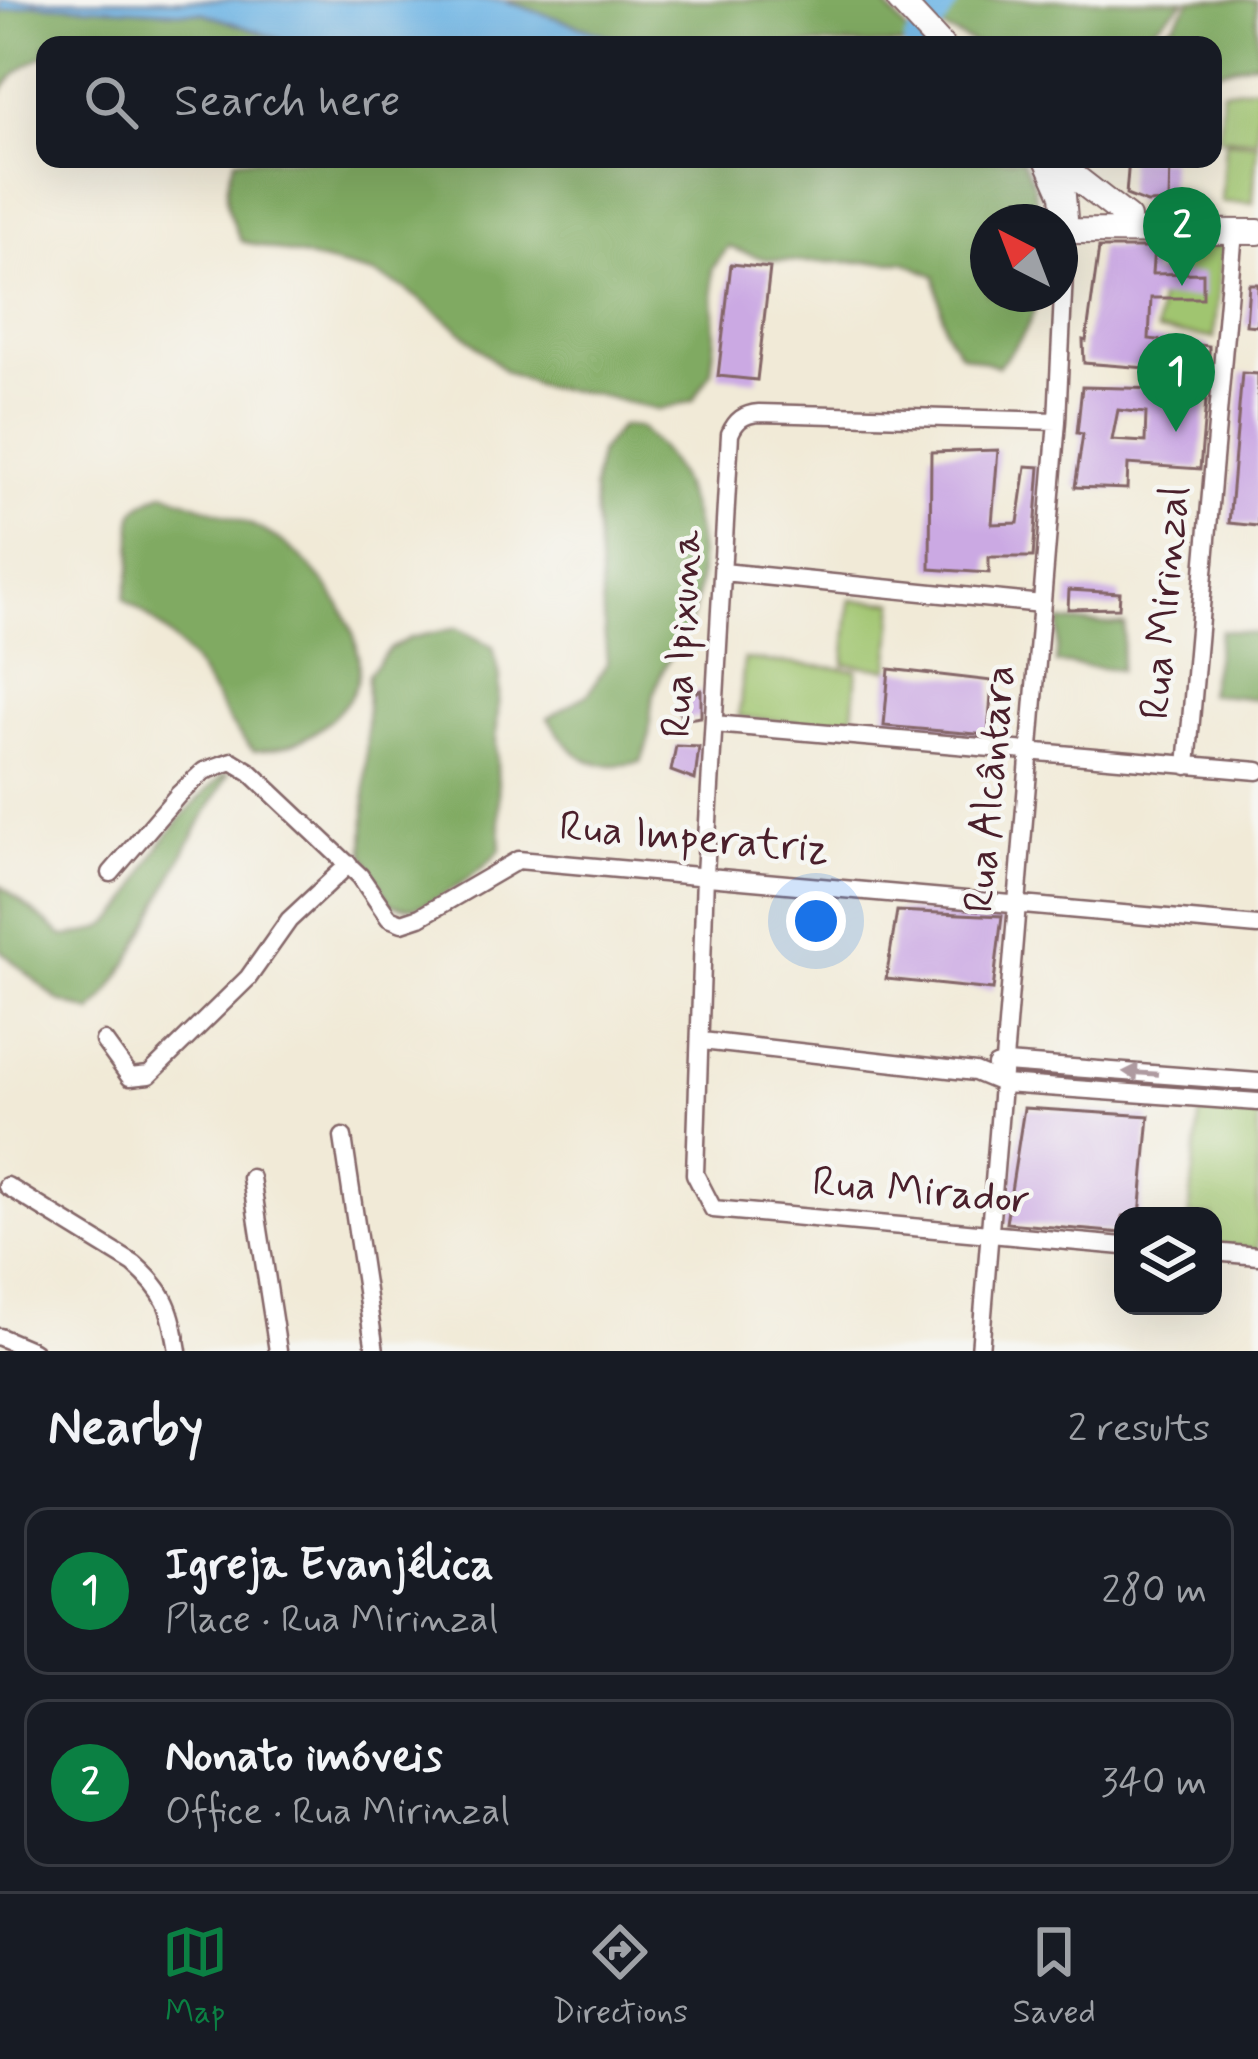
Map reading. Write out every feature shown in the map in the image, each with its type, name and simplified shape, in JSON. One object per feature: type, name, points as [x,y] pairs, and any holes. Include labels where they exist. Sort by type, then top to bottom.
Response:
[{"type":"main road","points":[[899,0],[932,36]]},
{"type":"main road","points":[[1052,168],[1064,204]]},
{"type":"main road","points":[[1061,168],[1128,218]]},
{"type":"main road","points":[[1078,223],[1128,218],[1258,220]]},
{"type":"main road","points":[[1078,224],[1246,232]]},
{"type":"street","name":"Rua Mirinzal","points":[[1187,766],[1246,232]]},
{"type":"street","name":"Rua Alcântara","points":[[980,1351],[1063,312]]},
{"type":"street","name":"Rua Ipixuna","points":[[712,1209],[695,1174],[705,875],[734,424],[748,414],[1057,421]]},
{"type":"street","points":[[723,572],[1042,604]]},
{"type":"street","points":[[714,724],[1258,771]]},
{"type":"street","name":"Rua Imperatriz","points":[[111,873],[178,795],[204,771],[232,761],[250,772],[349,864],[389,918],[402,923],[518,860],[1258,926]]},
{"type":"street","points":[[104,1041],[130,1077],[149,1075],[248,978],[289,920],[349,864]]},
{"type":"street","points":[[703,1041],[975,1072],[1004,1084],[1258,1102]]},
{"type":"street","points":[[975,1072],[1006,1063],[1258,1082]]},
{"type":"street","points":[[343,1137],[375,1351]]},
{"type":"street","points":[[250,1178],[278,1351]]},
{"type":"street","points":[[7,1186],[151,1279],[170,1304],[178,1351]]},
{"type":"street","name":"Rua Mirador","points":[[712,1209],[1114,1245]]},
{"type":"street","points":[[1222,1253],[1258,1256]]},
{"type":"street","points":[[0,1337],[33,1351]]},
{"type":"green space","points":[[503,0],[881,0],[911,36],[609,36]]},
{"type":"green space","points":[[912,0],[1186,0],[1144,36],[958,36],[931,23]]},
{"type":"green space","points":[[1191,0],[1256,0],[1258,61],[1222,70],[1222,36],[1154,36],[1174,23]]},
{"type":"green space","points":[[34,4],[204,13],[270,36],[36,36],[36,60],[7,83],[0,97],[0,12]]},
{"type":"green space","points":[[1258,86],[1257,139],[1222,138],[1222,91]]},
{"type":"green space","points":[[1225,141],[1257,143],[1253,203],[1221,202]]},
{"type":"green space","points":[[232,168],[1026,168],[1037,204],[970,204],[970,312],[1034,312],[998,366],[960,354],[945,330],[935,276],[904,262],[765,259],[728,247],[712,269],[715,338],[711,372],[693,401],[658,410],[591,393],[542,387],[506,372],[404,288],[373,274],[241,241],[227,201]]},
{"type":"green space","points":[[1222,245],[1214,338],[1157,331],[1162,251]]},
{"type":"green space","points":[[621,426],[642,429],[678,476],[694,518],[700,563],[695,606],[656,687],[641,762],[609,765],[576,753],[548,718],[589,693],[607,663],[593,489],[599,453]]},
{"type":"green space","points":[[165,492],[276,538],[307,563],[335,597],[354,636],[358,676],[343,706],[312,734],[285,746],[254,751],[179,645],[124,599],[132,561],[132,518],[141,505]]},
{"type":"green space","points":[[850,600],[895,602],[889,669],[844,664]]},
{"type":"green space","points":[[1060,621],[1125,625],[1120,670],[1056,663]]},
{"type":"green space","points":[[457,628],[493,647],[500,677],[496,743],[501,849],[445,893],[405,908],[391,904],[364,854],[368,674],[390,649],[410,638]]},
{"type":"green space","points":[[1221,630],[1258,634],[1258,699],[1208,694]]},
{"type":"green space","points":[[744,659],[857,670],[852,728],[739,717]]},
{"type":"green space","points":[[228,774],[136,948],[92,1012],[59,1001],[0,950],[0,885],[63,936],[101,928],[122,911],[170,832]]},
{"type":"green space","points":[[1200,1110],[1258,1115],[1258,1250],[1222,1246],[1222,1207],[1190,1207]]},
{"type":"water","points":[[0,0],[502,0],[608,36],[270,36],[204,13],[34,4],[0,12]]},
{"type":"building","points":[[1128,168],[1170,168],[1169,202],[1147,203],[1126,195]]},
{"type":"building","points":[[1099,248],[1154,248],[1152,274],[1203,273],[1203,298],[1151,298],[1149,339],[1209,346],[1209,373],[1084,363],[1083,340]]},
{"type":"building","points":[[731,264],[770,268],[757,380],[718,376]]},
{"type":"building","points":[[1249,284],[1258,284],[1258,326],[1246,325]]},
{"type":"building","points":[[1242,373],[1258,374],[1258,526],[1229,523]]},
{"type":"building","points":[[1082,387],[1207,390],[1200,469],[1128,464],[1127,489],[1075,487],[1083,434],[1077,433]],"holes":[[[1118,410],[1146,413],[1145,442],[1112,440]]]},
{"type":"building","points":[[998,450],[992,524],[1018,523],[1026,466],[1040,467],[1033,557],[989,557],[989,573],[930,569],[931,452]]},
{"type":"building","points":[[1069,590],[1120,593],[1119,608],[1068,609]]},
{"type":"building","points":[[889,669],[992,681],[988,735],[884,726]]},
{"type":"building","points":[[701,690],[701,717],[681,720],[678,700]]},
{"type":"building","points":[[676,746],[699,747],[695,780],[671,771]]},
{"type":"building","points":[[897,911],[1002,916],[993,990],[886,979]]},
{"type":"building","points":[[1024,1108],[1149,1116],[1141,1207],[1114,1207],[1114,1232],[1006,1223]]},
{"type":"waterway","points":[[922,36],[946,0]]},
{"type":"place","name":"Nonato imóveis","points":[[1182,286]]},
{"type":"place","name":"Igreja Evanjélica","points":[[1176,432]]}]
